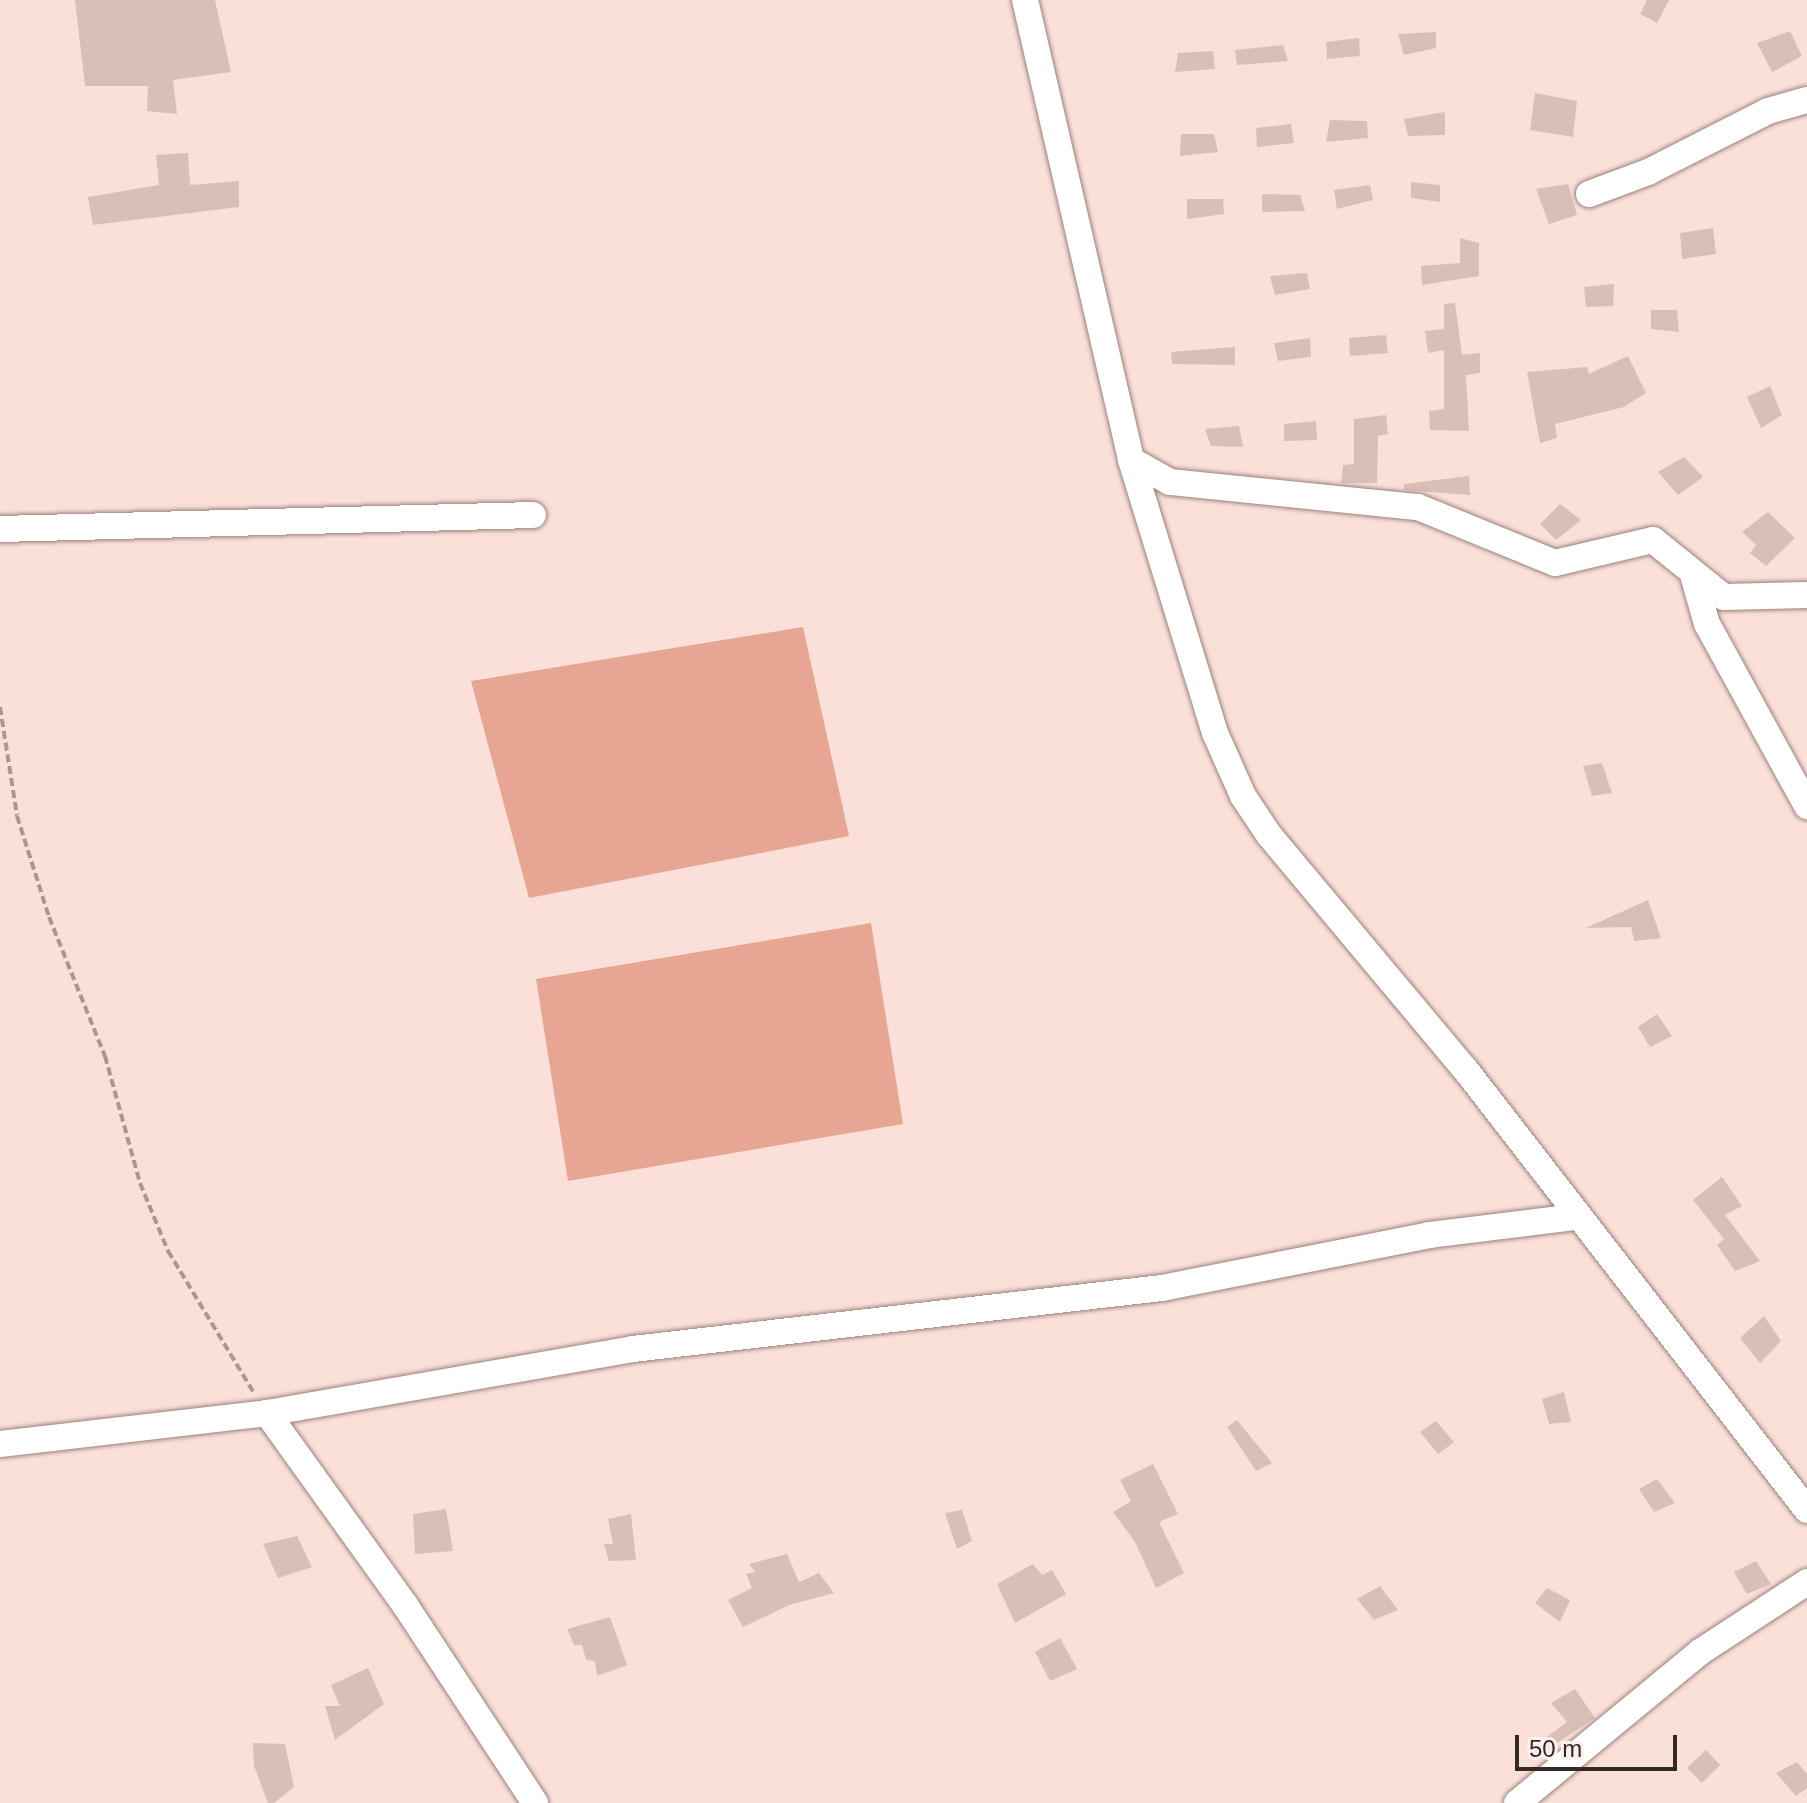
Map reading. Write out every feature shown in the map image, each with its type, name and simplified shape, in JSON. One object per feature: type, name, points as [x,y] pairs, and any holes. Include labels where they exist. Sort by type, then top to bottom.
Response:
[{"type":"street","points":[[1025,0],[1131,460],[1215,733],[1243,796],[1269,835],[1465,1069],[1576,1217],[1807,1510]]},
{"type":"street","points":[[1589,194],[1648,172],[1768,111],[1807,100]]},
{"type":"street","points":[[1131,460],[1170,482],[1407,504],[1555,563],[1653,540],[1724,597],[1807,595]]},
{"type":"street","points":[[0,529],[533,515]]},
{"type":"street","points":[[1693,575],[1707,624],[1807,806]]},
{"type":"street","points":[[0,1444],[267,1413],[633,1349],[1162,1288],[1429,1235],[1576,1217]]},
{"type":"street","points":[[267,1413],[405,1605],[535,1803]]},
{"type":"street","points":[[1517,1803],[1700,1652],[1807,1582]]},
{"type":"path","points":[[0,707],[17,816],[49,917],[105,1056],[140,1183],[168,1251],[267,1413]]},
{"type":"shaded area","points":[[803,627],[849,836],[529,898],[471,681]]},
{"type":"shaded area","points":[[871,923],[903,1124],[568,1181],[536,979]]},
{"type":"building","points":[[75,0],[215,0],[231,72],[173,80],[177,114],[147,111],[148,86],[85,86]]},
{"type":"building","points":[[1647,0],[1669,0],[1657,23],[1640,14]]},
{"type":"building","points":[[1790,31],[1802,56],[1772,72],[1757,43]]},
{"type":"building","points":[[1436,32],[1436,48],[1404,55],[1398,34]]},
{"type":"building","points":[[1359,38],[1360,56],[1327,59],[1326,42]]},
{"type":"building","points":[[1283,45],[1288,61],[1237,65],[1235,50]]},
{"type":"building","points":[[1213,51],[1215,69],[1175,72],[1178,53]]},
{"type":"building","points":[[1535,93],[1577,101],[1573,137],[1530,130]]},
{"type":"building","points":[[1445,112],[1445,135],[1408,136],[1404,119]]},
{"type":"building","points":[[1330,120],[1367,121],[1368,138],[1326,142]]},
{"type":"building","points":[[1291,124],[1294,143],[1257,147],[1256,128]]},
{"type":"building","points":[[1181,134],[1214,134],[1218,152],[1180,156]]},
{"type":"building","points":[[188,153],[190,185],[239,181],[239,207],[93,225],[88,197],[159,185],[156,155]]},
{"type":"building","points":[[1411,182],[1440,185],[1440,202],[1411,198]]},
{"type":"building","points":[[1568,184],[1577,215],[1549,224],[1536,189]]},
{"type":"building","points":[[1370,185],[1373,200],[1337,209],[1334,190]]},
{"type":"building","points":[[1262,194],[1300,195],[1305,211],[1262,212]]},
{"type":"building","points":[[1187,199],[1223,199],[1224,214],[1187,219]]},
{"type":"building","points":[[1713,228],[1716,254],[1682,259],[1680,233]]},
{"type":"building","points":[[1460,238],[1479,243],[1479,276],[1422,285],[1421,266],[1460,263]]},
{"type":"building","points":[[1307,273],[1310,289],[1275,295],[1270,276]]},
{"type":"building","points":[[1614,284],[1613,306],[1586,307],[1584,287]]},
{"type":"building","points":[[1455,303],[1462,355],[1480,353],[1480,373],[1466,375],[1469,431],[1430,430],[1429,411],[1444,409],[1444,350],[1428,353],[1425,331],[1444,329],[1444,304]]},
{"type":"building","points":[[1651,310],[1677,310],[1679,332],[1651,329]]},
{"type":"building","points":[[1386,335],[1388,353],[1350,356],[1349,338]]},
{"type":"building","points":[[1310,338],[1311,357],[1278,361],[1274,343]]},
{"type":"building","points":[[1235,347],[1235,365],[1172,364],[1171,352]]},
{"type":"building","points":[[1628,356],[1646,393],[1624,407],[1555,424],[1557,438],[1540,443],[1527,372],[1587,367],[1589,374]]},
{"type":"building","points":[[1770,386],[1782,415],[1761,428],[1747,397]]},
{"type":"building","points":[[1386,415],[1388,434],[1378,436],[1377,483],[1341,483],[1343,465],[1354,464],[1354,419]]},
{"type":"building","points":[[1316,421],[1317,440],[1284,441],[1284,424]]},
{"type":"building","points":[[1239,426],[1243,447],[1211,446],[1205,429]]},
{"type":"building","points":[[1684,457],[1703,477],[1678,495],[1658,472]]},
{"type":"building","points":[[1469,476],[1470,495],[1404,490],[1404,484]]},
{"type":"building","points":[[1560,504],[1581,520],[1556,540],[1540,524]]},
{"type":"building","points":[[1768,512],[1795,538],[1766,566],[1750,553],[1756,545],[1742,532]]},
{"type":"building","points":[[1602,763],[1612,793],[1592,796],[1583,766]]},
{"type":"building","points":[[1648,900],[1661,938],[1634,941],[1631,927],[1586,928]]},
{"type":"building","points":[[1657,1014],[1672,1036],[1650,1047],[1638,1027]]},
{"type":"building","points":[[1722,1177],[1742,1206],[1725,1215],[1760,1261],[1735,1271],[1717,1245],[1724,1239],[1693,1200]]},
{"type":"building","points":[[1764,1316],[1781,1341],[1760,1363],[1740,1338]]},
{"type":"building","points":[[1564,1392],[1571,1422],[1549,1424],[1542,1399]]},
{"type":"building","points":[[1237,1420],[1272,1463],[1256,1471],[1227,1427]]},
{"type":"building","points":[[1436,1421],[1454,1442],[1438,1454],[1420,1432]]},
{"type":"building","points":[[1153,1464],[1178,1514],[1159,1522],[1184,1573],[1156,1588],[1135,1542],[1113,1512],[1131,1501],[1120,1480]]},
{"type":"building","points":[[1657,1479],[1675,1503],[1654,1512],[1639,1489]]},
{"type":"building","points":[[446,1509],[453,1551],[415,1554],[413,1514]]},
{"type":"building","points":[[962,1510],[972,1541],[957,1549],[945,1513]]},
{"type":"building","points":[[631,1514],[636,1560],[609,1561],[604,1544],[613,1544],[608,1519]]},
{"type":"building","points":[[297,1536],[312,1567],[278,1578],[263,1544]]},
{"type":"building","points":[[787,1554],[799,1582],[819,1573],[834,1593],[789,1605],[743,1627],[728,1600],[752,1588],[746,1574],[755,1572],[749,1564]]},
{"type":"building","points":[[1756,1561],[1771,1584],[1747,1594],[1734,1572]]},
{"type":"building","points":[[1033,1564],[1042,1575],[1052,1570],[1066,1594],[1015,1623],[997,1584]]},
{"type":"building","points":[[1380,1586],[1398,1610],[1374,1620],[1357,1599]]},
{"type":"building","points":[[1547,1588],[1570,1600],[1560,1622],[1535,1603]]},
{"type":"building","points":[[610,1617],[627,1665],[597,1676],[595,1661],[586,1660],[582,1645],[574,1645],[567,1629]]},
{"type":"building","points":[[1060,1638],[1077,1669],[1050,1681],[1035,1652]]},
{"type":"building","points":[[368,1668],[384,1704],[335,1740],[325,1706],[340,1706],[331,1685]]},
{"type":"building","points":[[1575,1689],[1595,1718],[1546,1750],[1541,1741],[1567,1722],[1551,1703]]},
{"type":"building","points":[[253,1743],[285,1744],[294,1787],[274,1803],[268,1803],[254,1766]]},
{"type":"building","points":[[1706,1750],[1720,1765],[1702,1783],[1687,1768]]},
{"type":"building","points":[[1797,1762],[1807,1774],[1807,1788],[1796,1796],[1776,1773]]}]
